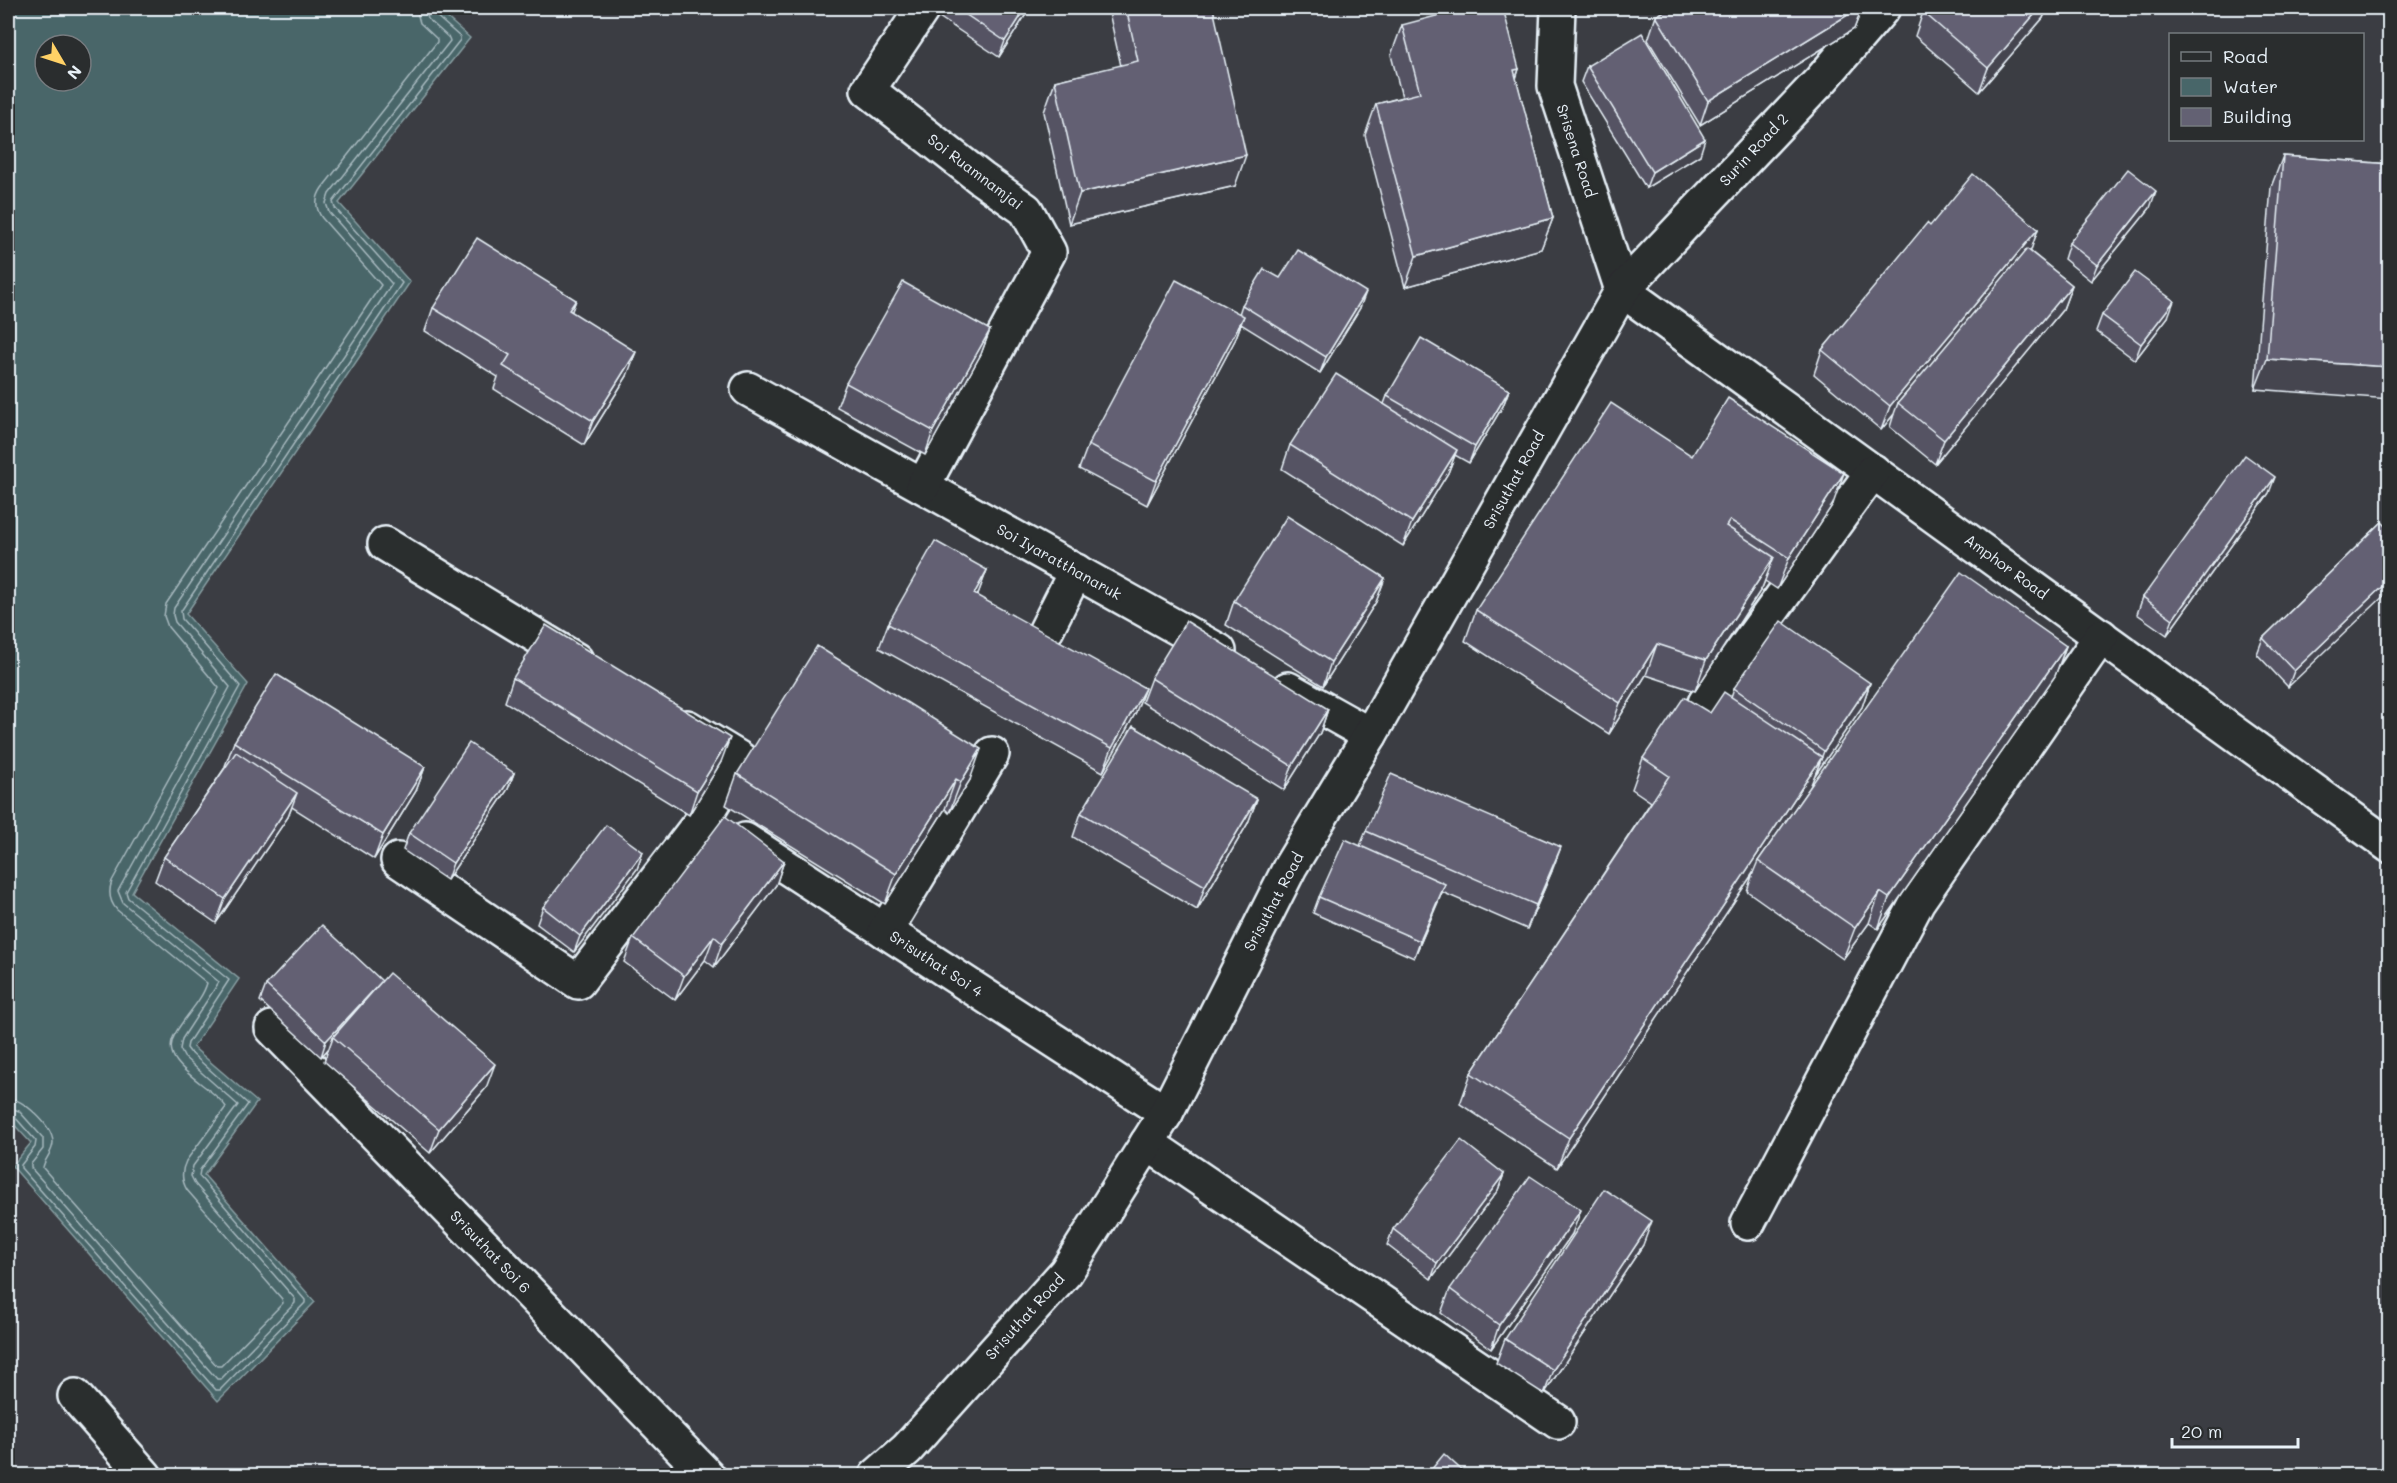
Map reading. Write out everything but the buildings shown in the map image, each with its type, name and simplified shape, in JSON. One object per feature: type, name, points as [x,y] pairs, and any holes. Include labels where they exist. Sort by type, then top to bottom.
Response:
[{"type":"street","name":"Soi Ruamnamjai","points":[[923,8],[868,90],[982,179],[1026,210],[1049,252],[923,486]]},
{"type":"street","name":"Srisena Road","points":[[1558,8],[1555,86],[1622,290]]},
{"type":"street","name":"Surin Road 2","points":[[1622,290],[1821,80],[1883,8]]},
{"type":"street","name":"Amphor Road","points":[[1622,290],[2390,846]]},
{"type":"street","name":"Srisuthat Road","points":[[876,1476],[906,1449],[1066,1272],[1166,1113],[1290,867],[1370,735],[1622,290]]},
{"type":"street","name":"Soi Iyaratthanaruk","points":[[748,389],[1370,735]]},
{"type":"street","points":[[1705,703],[1872,471]]},
{"type":"street","points":[[385,544],[598,673]]},
{"type":"street","points":[[1043,636],[1076,571]]},
{"type":"street","points":[[1748,1223],[1918,901],[2101,636]]},
{"type":"street","points":[[398,861],[578,982],[706,815],[740,759],[659,710]]},
{"type":"street","points":[[885,931],[992,754]]},
{"type":"street","name":"Srisuthat Soi 4","points":[[706,815],[1166,1113]]},
{"type":"street","name":"Srisuthat Soi 6","points":[[272,1028],[708,1476]]},
{"type":"street","points":[[1147,1143],[1558,1422]]},
{"type":"street","points":[[75,1396],[145,1476]]},
{"type":"water","points":[[24,8],[436,8],[470,38],[339,203],[410,282],[186,614],[248,684],[132,892],[239,979],[193,1047],[257,1102],[204,1175],[315,1302],[218,1401],[12,1166],[31,1143],[8,1118],[8,12]]}]
